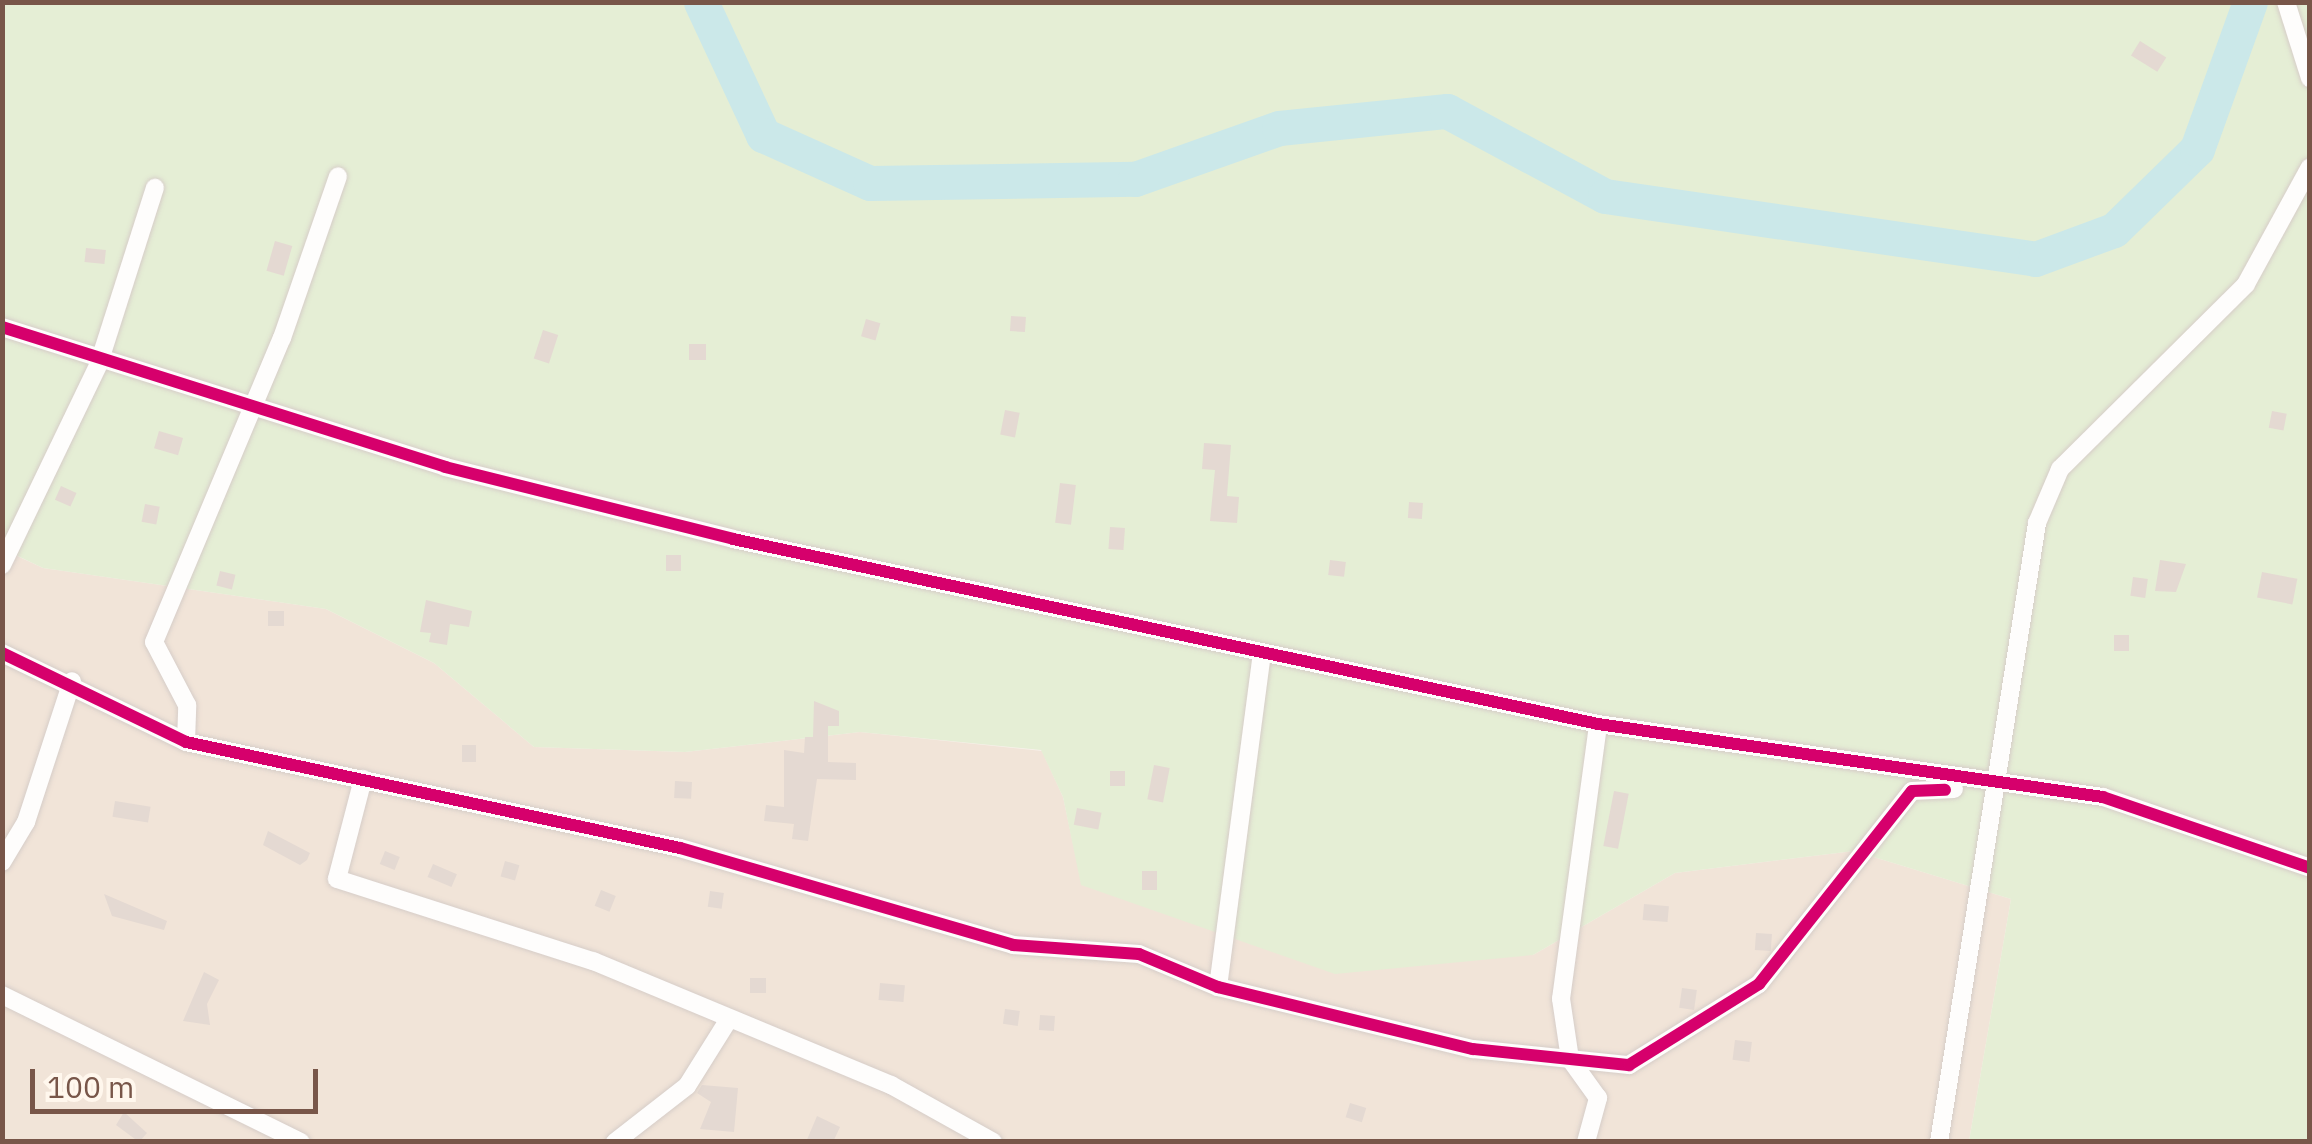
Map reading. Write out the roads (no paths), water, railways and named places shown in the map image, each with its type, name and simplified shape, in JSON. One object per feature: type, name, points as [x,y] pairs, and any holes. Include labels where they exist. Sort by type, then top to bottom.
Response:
[{"type":"street","points":[[2286,2],[2310,78]]},
{"type":"street","points":[[1939,1142],[2038,524],[2060,469],[2246,284],[2310,167]]},
{"type":"street","points":[[186,742],[187,705],[154,642],[256,402],[338,176]]},
{"type":"street","points":[[2,565],[99,363],[155,188]]},
{"type":"street","points":[[2,327],[99,363],[256,402],[541,491],[1598,724],[1995,788],[2103,798],[2310,868]]},
{"type":"street","points":[[2,653],[72,681],[186,742],[680,848],[1012,945],[1139,954],[1218,986],[1473,1049],[1629,1065],[1759,984],[1912,791],[1995,788]]},
{"type":"street","points":[[1218,986],[1262,653]]},
{"type":"street","points":[[2,862],[26,822],[72,681]]},
{"type":"street","points":[[1586,1142],[1598,1098],[1570,1059],[1561,999],[1598,724]]},
{"type":"street","points":[[363,778],[337,879],[593,961],[891,1085],[993,1142]]},
{"type":"street","points":[[2,995],[301,1142]]},
{"type":"street","points":[[614,1142],[686,1086],[729,1019]]},
{"type":"waterway","points":[[701,2],[763,135],[870,183],[1135,179],[1279,128],[1447,111],[1605,196],[2035,259],[2114,230],[2197,149],[2250,2]]}]
